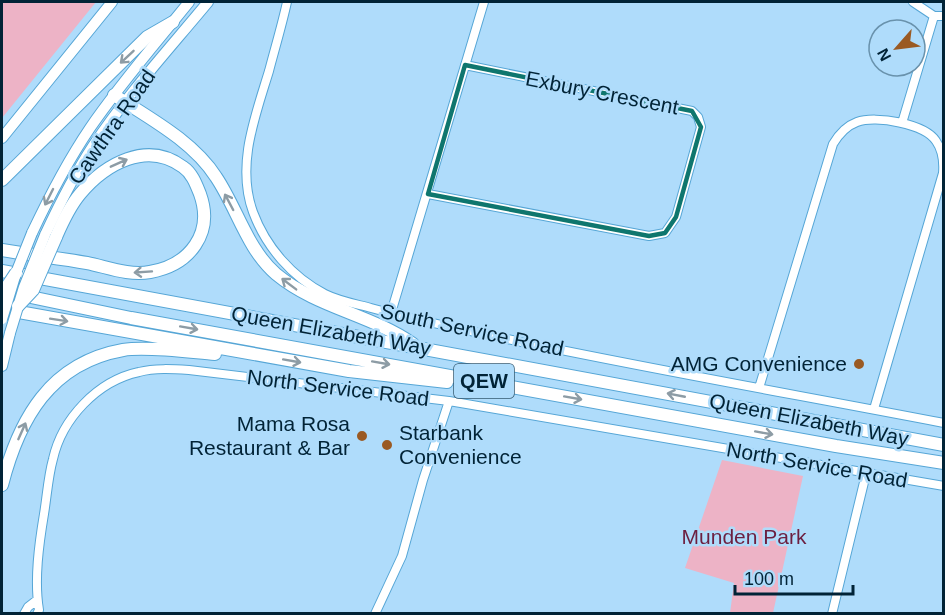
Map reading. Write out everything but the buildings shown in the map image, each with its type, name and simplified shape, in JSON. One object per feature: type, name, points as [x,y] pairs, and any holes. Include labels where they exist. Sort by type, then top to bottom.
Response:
[{"type":"highway","points":[[2,180],[139,45],[173,22]]},
{"type":"highway","points":[[114,95],[182,142],[204,162],[216,177],[258,253],[274,272],[300,292],[326,305],[394,331],[416,346]]},
{"type":"highway","points":[[2,250],[86,263],[132,273],[148,273],[167,268],[182,260],[201,236],[205,217],[203,202],[195,181],[184,168],[166,158],[146,155],[124,159],[104,170],[79,195],[50,236],[33,290],[18,306]]},
{"type":"highway","name":"Queen Elizabeth Way","points":[[2,271],[944,445]]},
{"type":"highway","points":[[2,292],[16,273]]},
{"type":"highway","name":"Queen Elizabeth Way","points":[[2,292],[131,318],[944,464]]},
{"type":"highway","points":[[2,309],[349,371],[530,390]]},
{"type":"highway","points":[[2,485],[28,418],[41,397],[58,378],[74,366],[124,349],[270,357]]},
{"type":"main road","points":[[2,138],[112,2]]},
{"type":"main road","name":"Cawthra Road","points":[[2,319],[16,273],[32,233],[74,152],[114,95],[189,2]]},
{"type":"main road","name":"Cawthra Road","points":[[50,236],[73,179],[93,146],[125,102],[207,2]]},
{"type":"main road","points":[[2,366],[18,306]]},
{"type":"street","name":"South Service Road","points":[[287,2],[256,110],[246,155],[246,183],[253,210],[267,240],[276,254],[299,278],[328,296],[391,313],[533,345],[944,423]]},
{"type":"street","points":[[391,313],[484,2]]},
{"type":"street","points":[[913,2],[934,16],[944,16]]},
{"type":"street","points":[[902,123],[934,16]]},
{"type":"street","name":"Exbury Crescent","points":[[428,194],[649,236],[665,233],[676,217],[701,127],[698,117],[692,111],[465,65]]},
{"type":"street","points":[[759,388],[833,144],[846,128],[865,120],[902,123],[924,131],[937,142],[943,158],[943,173],[874,410]]},
{"type":"street","name":"North Service Road","points":[[37,614],[43,524],[53,459],[59,439],[86,400],[118,379],[147,371],[189,370],[449,401],[944,486]]},
{"type":"street","points":[[375,614],[402,556],[423,480],[449,401]]},
{"type":"street","points":[[832,614],[866,474]]},
{"type":"street","points":[[24,614],[28,607],[37,600]]},
{"type":"highlighted area","points":[[465,65],[692,111],[701,127],[676,217],[665,233],[649,236],[428,194]]},
{"type":"green space","points":[[2,2],[96,2],[2,118]]},
{"type":"green space","name":"Munden Park","points":[[722,460],[803,476],[773,613],[730,613],[734,583],[685,568]]},
{"type":"place","name":"AMG Convenience","points":[[859,364]]},
{"type":"place","name":"Mama Rosa Restaurant & Bar","points":[[362,436]]},
{"type":"place","name":"Starbank Convenience","points":[[387,445]]}]
